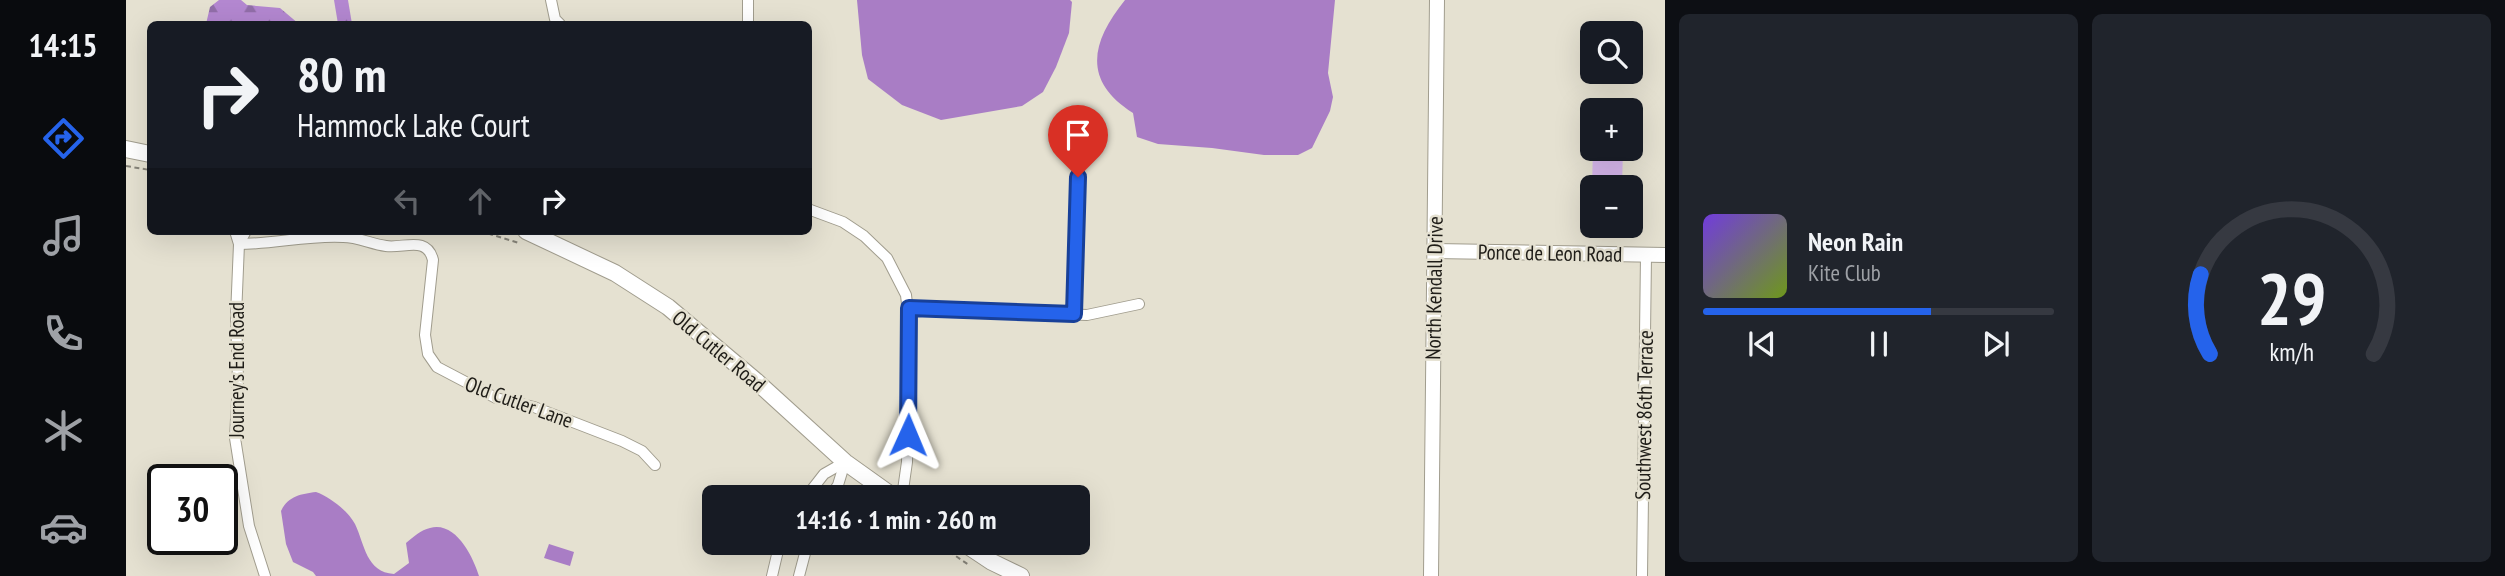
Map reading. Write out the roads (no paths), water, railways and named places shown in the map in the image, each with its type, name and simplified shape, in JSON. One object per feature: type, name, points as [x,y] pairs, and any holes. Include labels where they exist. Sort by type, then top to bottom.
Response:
[{"type":"main road","points":[[126,149],[147,152]]},
{"type":"main road","name":"Old Cutler Road","points":[[524,238],[574,251],[668,307],[756,381],[845,462],[877,485]]},
{"type":"main road","points":[[982,555],[1021,576]]},
{"type":"street","points":[[551,0],[557,21]]},
{"type":"street","points":[[748,0],[748,21]]},
{"type":"street","name":"North Kendall Drive","points":[[1431,576],[1437,0]]},
{"type":"street","points":[[1074,314],[1078,177]]},
{"type":"street","points":[[812,210],[843,222],[876,247],[898,276],[909,308],[907,462],[904,485]]},
{"type":"street","name":"Journey's End Road","points":[[236,235],[239,244],[235,438],[249,526],[265,576]]},
{"type":"street","name":"Journey's End Road","points":[[239,244],[244,235]]},
{"type":"street","name":"Old Cutler Lane","points":[[239,244],[345,236],[384,246],[410,244],[424,247],[432,254],[433,260],[426,316],[426,345],[428,354],[437,367],[496,398],[534,407],[622,441],[642,451],[654,465]]},
{"type":"street","name":"Ponce de Leon Road","points":[[1434,251],[1665,255]]},
{"type":"street","name":"Southwest 86th Terrace","points":[[1642,576],[1646,255]]},
{"type":"street","points":[[909,308],[1087,315],[1139,304]]},
{"type":"street","points":[[815,485],[824,474],[845,462]]},
{"type":"street","points":[[838,485],[845,462]]},
{"type":"street","points":[[772,576],[777,555]]},
{"type":"street","points":[[799,576],[805,555]]}]
